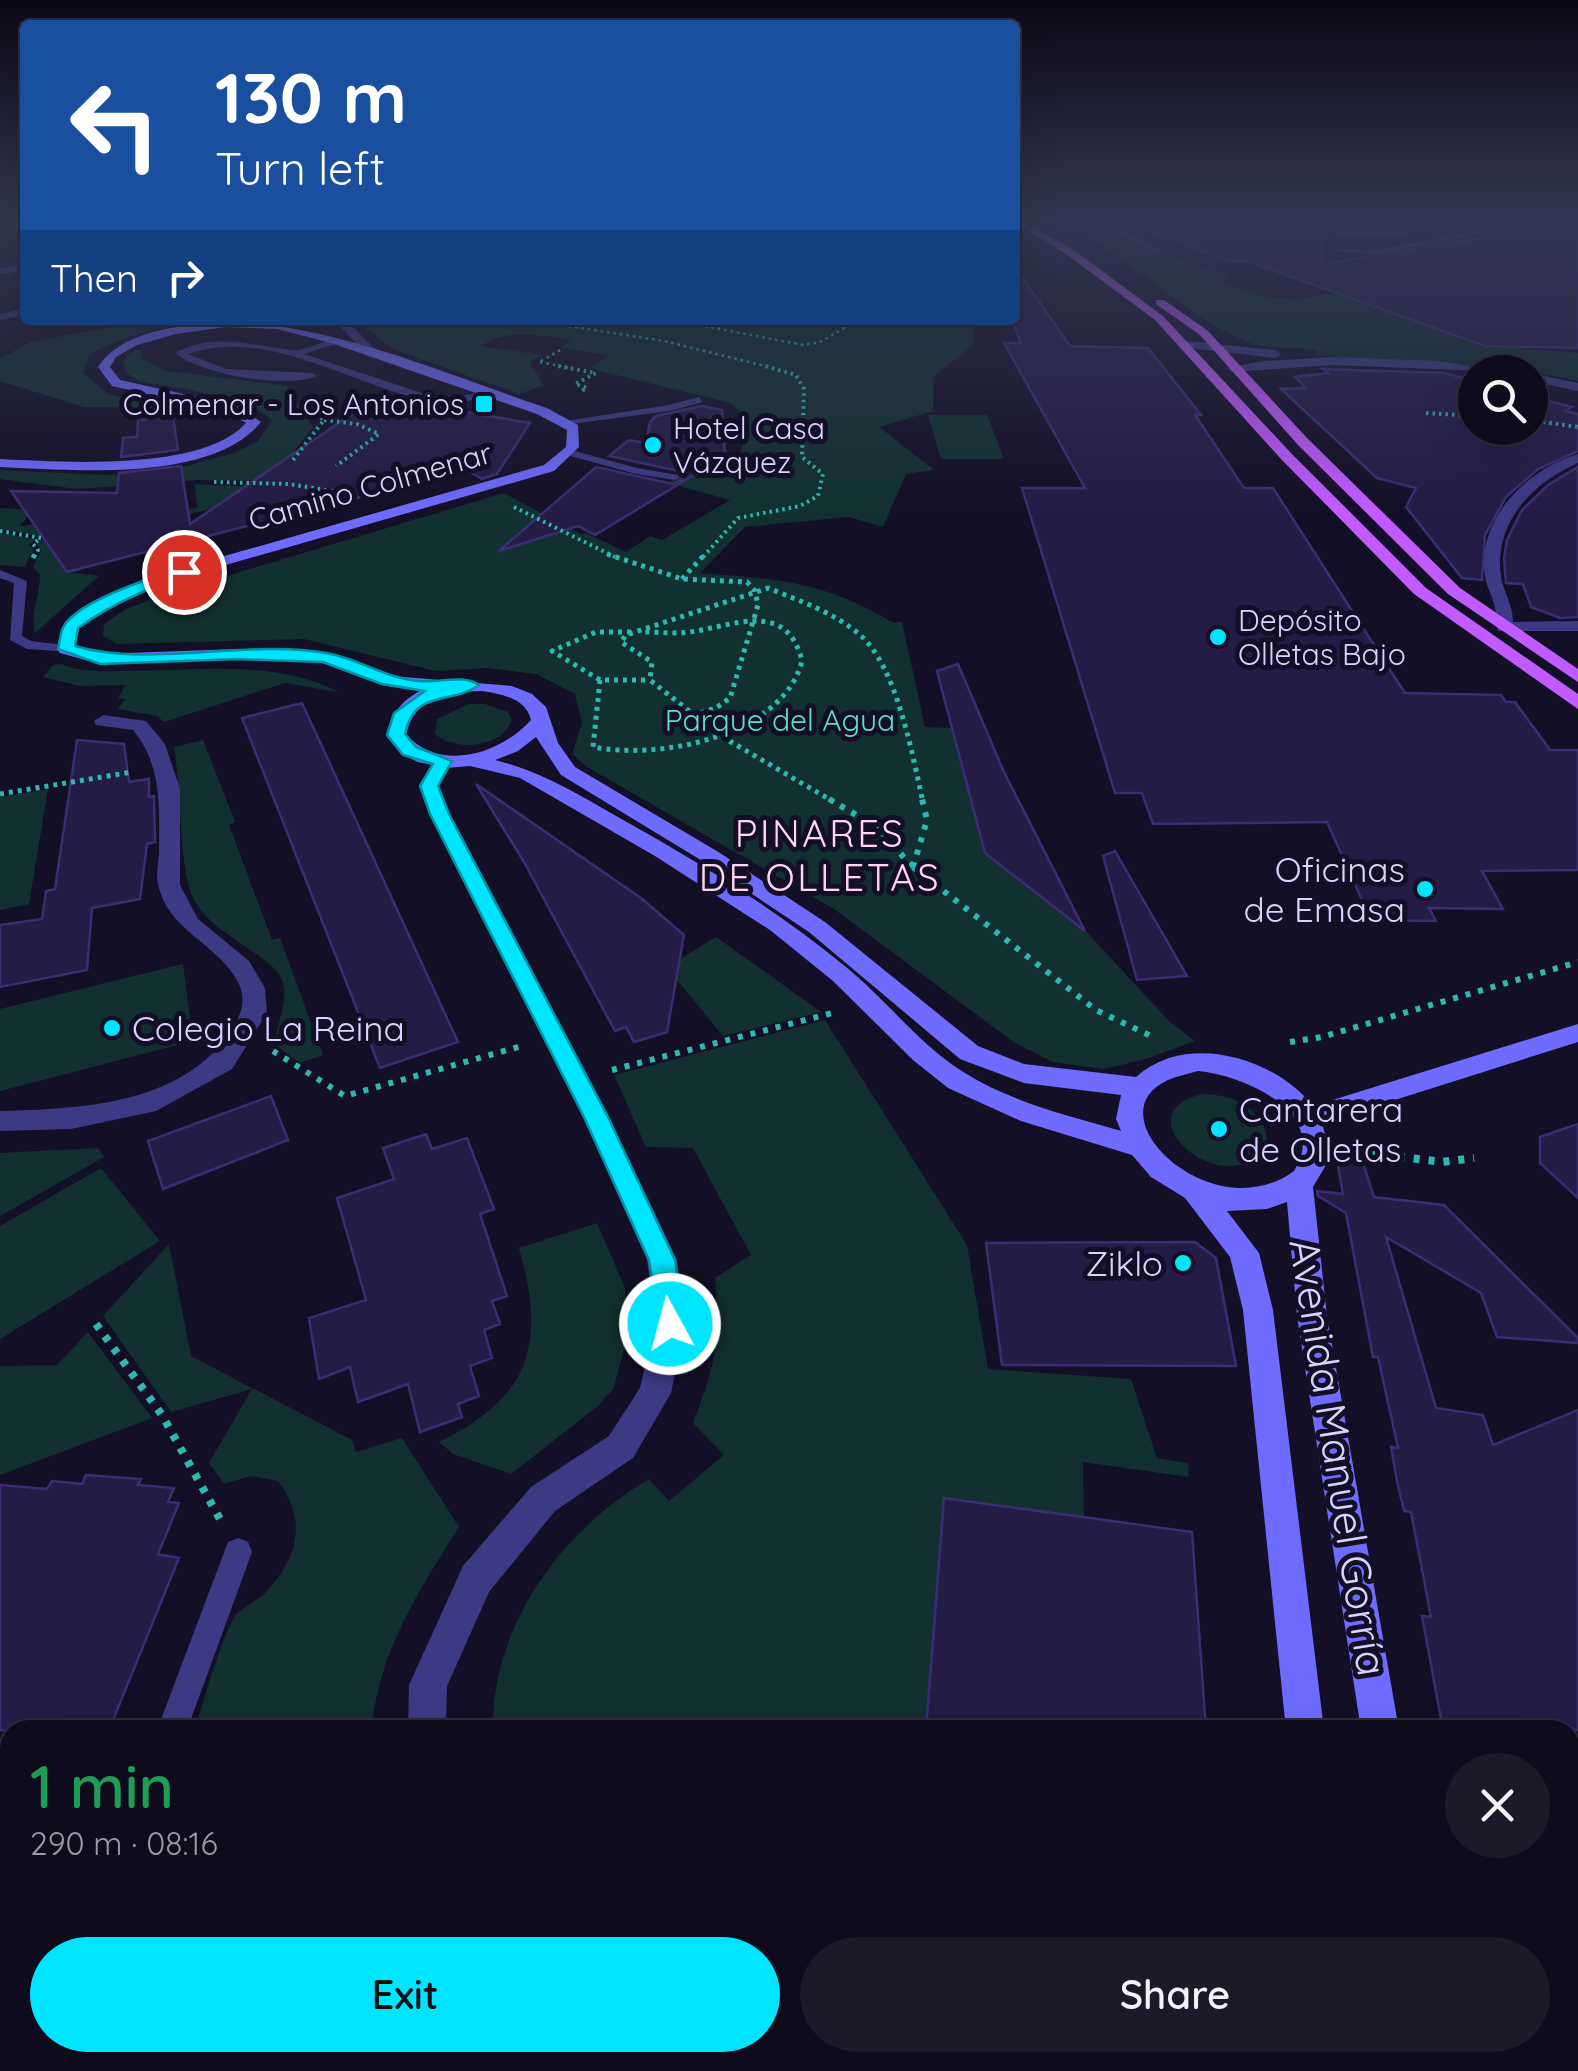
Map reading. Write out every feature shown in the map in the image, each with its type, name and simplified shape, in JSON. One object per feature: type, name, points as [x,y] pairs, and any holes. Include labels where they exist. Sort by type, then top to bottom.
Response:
[{"type":"main road","points":[[1160,319],[1273,442],[1420,591],[1578,703]]},
{"type":"main road","points":[[1185,319],[1454,592],[1578,677]]},
{"type":"main road","name":"Camino Colmenar","points":[[0,463],[88,467],[138,464],[189,456],[238,440],[254,422],[232,409],[116,383],[104,367],[112,355],[133,343],[175,330],[218,325]]},
{"type":"main road","name":"Camino Colmenar","points":[[288,325],[542,411],[564,422]]},
{"type":"main road","points":[[564,422],[573,428],[576,440],[571,453]]},
{"type":"main road","name":"Camino Colmenar","points":[[66,649],[71,626],[104,603],[150,582],[549,468],[571,453]]},
{"type":"main road","points":[[66,649],[100,659],[237,654],[325,658],[388,681],[420,686],[491,685],[522,694],[539,711],[556,758],[568,770],[768,890],[858,956],[948,1036],[985,1061],[1032,1076],[1138,1087]]},
{"type":"main road","points":[[388,681],[398,697],[396,726],[400,742],[410,751],[527,774],[663,851],[761,915],[841,976],[922,1054],[958,1080],[1030,1114],[1139,1147]]},
{"type":"main road","points":[[396,726],[408,707],[421,699],[471,685]]},
{"type":"main road","points":[[457,761],[517,746],[532,735],[540,722]]},
{"type":"main road","points":[[1308,1118],[1578,1034]]},
{"type":"main road","points":[[1198,1062],[1250,1071],[1295,1100],[1316,1138],[1316,1158],[1300,1184],[1279,1195],[1254,1201],[1224,1199],[1172,1180],[1139,1147],[1130,1126],[1130,1105],[1138,1087],[1174,1065],[1198,1062]]},
{"type":"main road","name":"Avenida Manuel Gorría","points":[[1300,1184],[1312,1316],[1378,1720]]},
{"type":"main road","name":"Avenida Manuel Gorría","points":[[1196,1191],[1244,1253],[1258,1310],[1304,1720]]},
{"type":"street","points":[[345,325],[373,354]]},
{"type":"street","points":[[1186,346],[1215,346],[1355,364]]},
{"type":"street","points":[[1247,350],[1257,356],[1256,363]]},
{"type":"street","points":[[1232,368],[1256,363],[1458,370]]},
{"type":"street","points":[[1548,380],[1578,387]]},
{"type":"street","points":[[1578,458],[1517,495],[1497,527],[1493,576],[1506,609],[1504,627],[1578,626]]},
{"type":"street","points":[[0,1120],[71,1118],[147,1104],[222,1062],[255,1013],[253,988],[241,967],[189,924],[168,886],[170,789],[155,744],[139,725],[103,721]]},
{"type":"street","points":[[427,1720],[428,1685],[476,1579],[543,1499],[621,1448],[655,1393],[670,1324],[662,1260],[596,1117],[434,800],[429,786],[457,761]]},
{"type":"lane","name":"Camino Colmenar","points":[[312,376],[247,374],[193,362],[180,353],[200,343],[243,340],[433,400],[490,394]]},
{"type":"lane","points":[[290,355],[335,341]]},
{"type":"lane","points":[[294,396],[312,376],[340,371]]},
{"type":"lane","points":[[564,422],[699,400]]},
{"type":"lane","points":[[571,453],[636,471],[674,476]]},
{"type":"lane","points":[[0,574],[21,581],[15,637],[27,645],[66,649]]},
{"type":"lane","points":[[176,1720],[238,1552]]},
{"type":"path","points":[[574,325],[706,350],[796,375],[804,389],[802,457],[823,474],[818,496],[800,506],[738,518],[682,578]]},
{"type":"path","points":[[700,325],[804,344],[820,342],[849,325]]},
{"type":"path","points":[[542,411],[587,388],[576,384],[596,373],[540,362],[564,348]]},
{"type":"path","points":[[294,396],[324,420],[357,424],[379,434],[336,466]]},
{"type":"path","points":[[1426,412],[1458,415]]},
{"type":"path","points":[[293,460],[324,420]]},
{"type":"path","points":[[1548,421],[1568,422],[1578,428]]},
{"type":"path","points":[[214,482],[289,484],[356,497]]},
{"type":"path","points":[[505,502],[598,551],[682,578],[748,582],[755,591],[754,620],[730,698],[693,716]]},
{"type":"path","points":[[0,531],[41,538],[33,544],[38,550],[28,567]]},
{"type":"path","points":[[650,680],[652,662],[622,642],[634,632],[768,588],[832,614],[862,636],[883,664],[928,820],[913,867]]},
{"type":"path","points":[[600,680],[593,747],[611,752],[721,736],[783,696],[801,674],[803,656],[785,629],[754,620],[688,632],[596,632],[552,651],[600,680],[650,680],[721,736],[876,826],[913,867],[1096,1010],[1198,1062]]},
{"type":"path","points":[[0,794],[139,771]]},
{"type":"path","points":[[1290,1042],[1322,1037],[1578,962]]},
{"type":"path","points":[[612,1070],[822,1015]]},
{"type":"path","points":[[280,1056],[345,1096],[529,1044]]},
{"type":"path","points":[[1370,1153],[1442,1162],[1474,1158]]},
{"type":"path","points":[[96,1324],[162,1415],[238,1552]]},
{"type":"green space","points":[[1205,319],[1455,319],[1483,333],[1457,338],[1480,345],[1578,353],[1578,381],[1548,376],[1548,355],[1458,355],[1458,365],[1316,355],[1316,350],[1252,344]]},
{"type":"green space","points":[[122,325],[178,325],[131,336],[89,355],[83,373],[108,394],[174,408],[84,407],[0,381],[0,359],[30,342]]},
{"type":"green space","name":"Parque del Agua","points":[[362,325],[973,325],[974,344],[933,377],[933,411],[879,427],[934,470],[906,474],[883,527],[849,517],[745,527],[700,573],[800,584],[844,598],[894,623],[902,622],[925,727],[951,728],[985,853],[1065,917],[1071,915],[1169,1021],[1195,1041],[1104,1069],[1053,1062],[1015,1043],[834,909],[587,767],[572,754],[582,723],[575,694],[536,674],[488,668],[436,671],[304,639],[117,644],[103,636],[104,624],[126,609],[160,596],[504,493],[581,534],[626,552],[650,536],[662,540],[730,500],[669,483],[702,455],[739,455],[745,427],[741,414],[730,403],[589,368],[609,356],[562,347],[571,340],[513,335],[481,346],[542,355],[529,362],[544,385],[519,394],[393,349]]},
{"type":"green space","points":[[141,350],[141,358],[167,371],[288,386],[286,397],[299,404],[313,427],[291,455],[268,471],[308,481],[199,480],[77,489],[0,479],[0,470],[106,475],[171,470],[234,453],[258,441],[272,421],[262,412],[229,399],[139,381],[126,372],[123,360]]},
{"type":"green space","points":[[928,415],[987,415],[1004,459],[941,459]]},
{"type":"green space","points":[[195,484],[291,489],[52,549],[67,572],[99,576],[35,633],[40,574],[33,567],[41,550],[37,544],[45,537],[0,529],[0,508],[33,510],[20,526],[197,508]]},
{"type":"green space","points":[[0,533],[36,539],[29,545],[34,550],[24,567],[0,565]]},
{"type":"green space","points":[[53,665],[95,671],[263,671],[315,682],[338,692],[285,683],[164,722],[157,716],[118,709],[125,699],[118,699],[125,685],[80,686],[43,677]]},
{"type":"green space","points":[[469,704],[485,704],[508,712],[512,720],[499,737],[478,744],[454,743],[435,734],[437,719]]},
{"type":"green space","points":[[203,740],[235,822],[229,825],[272,940],[280,938],[323,1055],[300,1063],[274,1044],[284,998],[278,973],[211,921],[191,893],[184,861],[174,747]]},
{"type":"green space","points":[[48,789],[29,904],[0,910],[0,797]]},
{"type":"green space","points":[[716,937],[821,1012],[723,1036],[677,980],[680,959]]},
{"type":"green space","name":"Colegio La Reina","points":[[183,964],[193,1041],[0,1091],[0,1009]]},
{"type":"green space","points":[[825,1020],[967,1245],[988,1369],[1131,1379],[1157,1458],[1188,1463],[1189,1477],[1083,1462],[1084,1517],[944,1498],[927,1720],[494,1720],[504,1654],[519,1618],[561,1553],[617,1500],[649,1479],[669,1501],[724,1455],[693,1423],[714,1352],[715,1278],[751,1255],[693,1148],[646,1147],[614,1075]]},
{"type":"green space","points":[[1203,1094],[1232,1099],[1256,1115],[1267,1141],[1260,1156],[1230,1166],[1211,1163],[1180,1142],[1172,1128],[1172,1114],[1182,1102]]},
{"type":"green space","points":[[98,1148],[104,1157],[0,1216],[0,1153]]},
{"type":"green space","points":[[101,1168],[160,1241],[0,1339],[0,1226]]},
{"type":"green space","points":[[597,1223],[625,1288],[628,1336],[613,1389],[598,1406],[511,1474],[453,1454],[439,1442],[495,1406],[524,1364],[531,1312],[519,1248]]},
{"type":"green space","points":[[169,1244],[191,1356],[352,1440],[356,1452],[402,1438],[459,1527],[391,1649],[373,1720],[197,1720],[232,1621],[278,1578],[292,1551],[296,1523],[293,1509],[278,1481],[251,1476],[224,1484],[209,1463],[252,1389],[171,1412],[103,1316]]},
{"type":"green space","points":[[88,1332],[152,1418],[0,1475],[0,1366],[57,1365]]},
{"type":"building","points":[[1020,319],[1051,319],[1070,346],[1148,348],[1201,415],[1195,415],[1244,488],[1273,488],[1405,693],[1501,695],[1506,702],[1515,702],[1550,750],[1578,750],[1578,870],[1482,871],[1503,909],[1429,908],[1436,921],[1371,920],[1327,822],[1153,824],[1142,793],[1115,793],[1022,488],[1085,488],[1004,343],[1021,343],[1014,325],[1020,325]]},
{"type":"building","points":[[1408,319],[1578,319],[1578,348],[1485,346]]},
{"type":"building","points":[[1323,369],[1458,377],[1458,445],[1548,445],[1548,401],[1572,407],[1565,411],[1578,414],[1578,451],[1538,469],[1506,497],[1485,535],[1482,580],[1462,578],[1406,507],[1416,488],[1377,478],[1281,389],[1306,388],[1295,377],[1328,373]]},
{"type":"building","points":[[377,397],[530,423],[497,474],[482,479],[466,470],[67,572],[11,491],[117,493],[119,473],[181,466],[190,524]]},
{"type":"building","points":[[702,406],[722,410],[725,456],[595,535],[578,526],[499,551],[596,467],[673,484],[682,480],[679,471],[609,456],[629,440],[646,443],[650,422],[656,416]]},
{"type":"building","points":[[173,416],[178,450],[121,457],[123,438],[137,437],[138,420]]},
{"type":"building","points":[[1578,467],[1578,617],[1560,618],[1531,607],[1523,584],[1506,583],[1504,558],[1507,540],[1522,510],[1548,485]]},
{"type":"building","points":[[958,664],[1004,772],[1085,931],[985,853],[937,671]]},
{"type":"building","points":[[302,703],[458,1042],[380,1068],[242,718]]},
{"type":"building","points":[[77,740],[124,744],[129,782],[149,779],[149,797],[154,796],[155,842],[147,844],[140,899],[92,908],[87,970],[0,987],[0,925],[42,919],[46,891],[55,889]]},
{"type":"building","points":[[476,784],[641,898],[684,935],[667,1032],[634,1042],[626,1027],[615,1031],[524,862]]},
{"type":"building","points":[[1115,851],[1187,976],[1137,980],[1103,856]]},
{"type":"building","points":[[271,1096],[288,1140],[163,1189],[148,1141]]},
{"type":"building","points":[[1578,1124],[1578,1198],[1540,1163],[1540,1137]]},
{"type":"building","points":[[426,1134],[432,1149],[467,1138],[494,1209],[480,1214],[507,1296],[492,1301],[500,1324],[484,1330],[492,1358],[470,1366],[479,1396],[458,1404],[462,1417],[420,1432],[408,1384],[358,1402],[350,1367],[319,1379],[309,1318],[366,1300],[337,1198],[394,1179],[383,1148]]},
{"type":"building","points":[[1360,1154],[1374,1197],[1444,1205],[1578,1338],[1578,1343],[1497,1337],[1481,1293],[1386,1237],[1436,1408],[1483,1415],[1493,1445],[1578,1410],[1578,1720],[1441,1720],[1422,1616],[1431,1617],[1411,1512],[1404,1511],[1397,1481],[1391,1447],[1398,1448],[1378,1357],[1373,1357],[1346,1213],[1318,1196],[1317,1191],[1343,1194],[1337,1160]]},
{"type":"building","points":[[1195,1242],[1216,1258],[1236,1366],[1002,1365],[986,1243]]},
{"type":"building","points":[[86,1475],[141,1479],[138,1485],[174,1488],[168,1502],[179,1503],[158,1554],[179,1558],[113,1720],[0,1720],[0,1485],[47,1489],[52,1481],[82,1484]]},
{"type":"building","points":[[944,1498],[1192,1532],[1205,1720],[927,1720]]},
{"type":"place","name":"Colmenar - Los Antonios","points":[[484,404]]},
{"type":"place","name":"Hotel Casa Vázquez","points":[[653,445]]},
{"type":"place","name":"Depósito Olletas Bajo","points":[[1218,637]]},
{"type":"place","name":"Oficinas de Emasa","points":[[1425,889]]},
{"type":"place","name":"Colegio La Reina","points":[[112,1028]]},
{"type":"place","name":"Cantarera de Olletas","points":[[1219,1129]]},
{"type":"place","name":"Ziklo","points":[[1183,1263]]},
{"type":"district","name":"PINARES DE OLLETAS","points":[[820,854]]},
{"type":"route","points":[[184,572],[104,603],[71,626],[66,649],[100,659],[237,654],[325,658],[388,681],[420,686],[471,685],[436,692],[408,707],[400,716],[396,735],[410,751],[443,761],[429,786],[440,814],[596,1117],[662,1260],[670,1324]]}]
